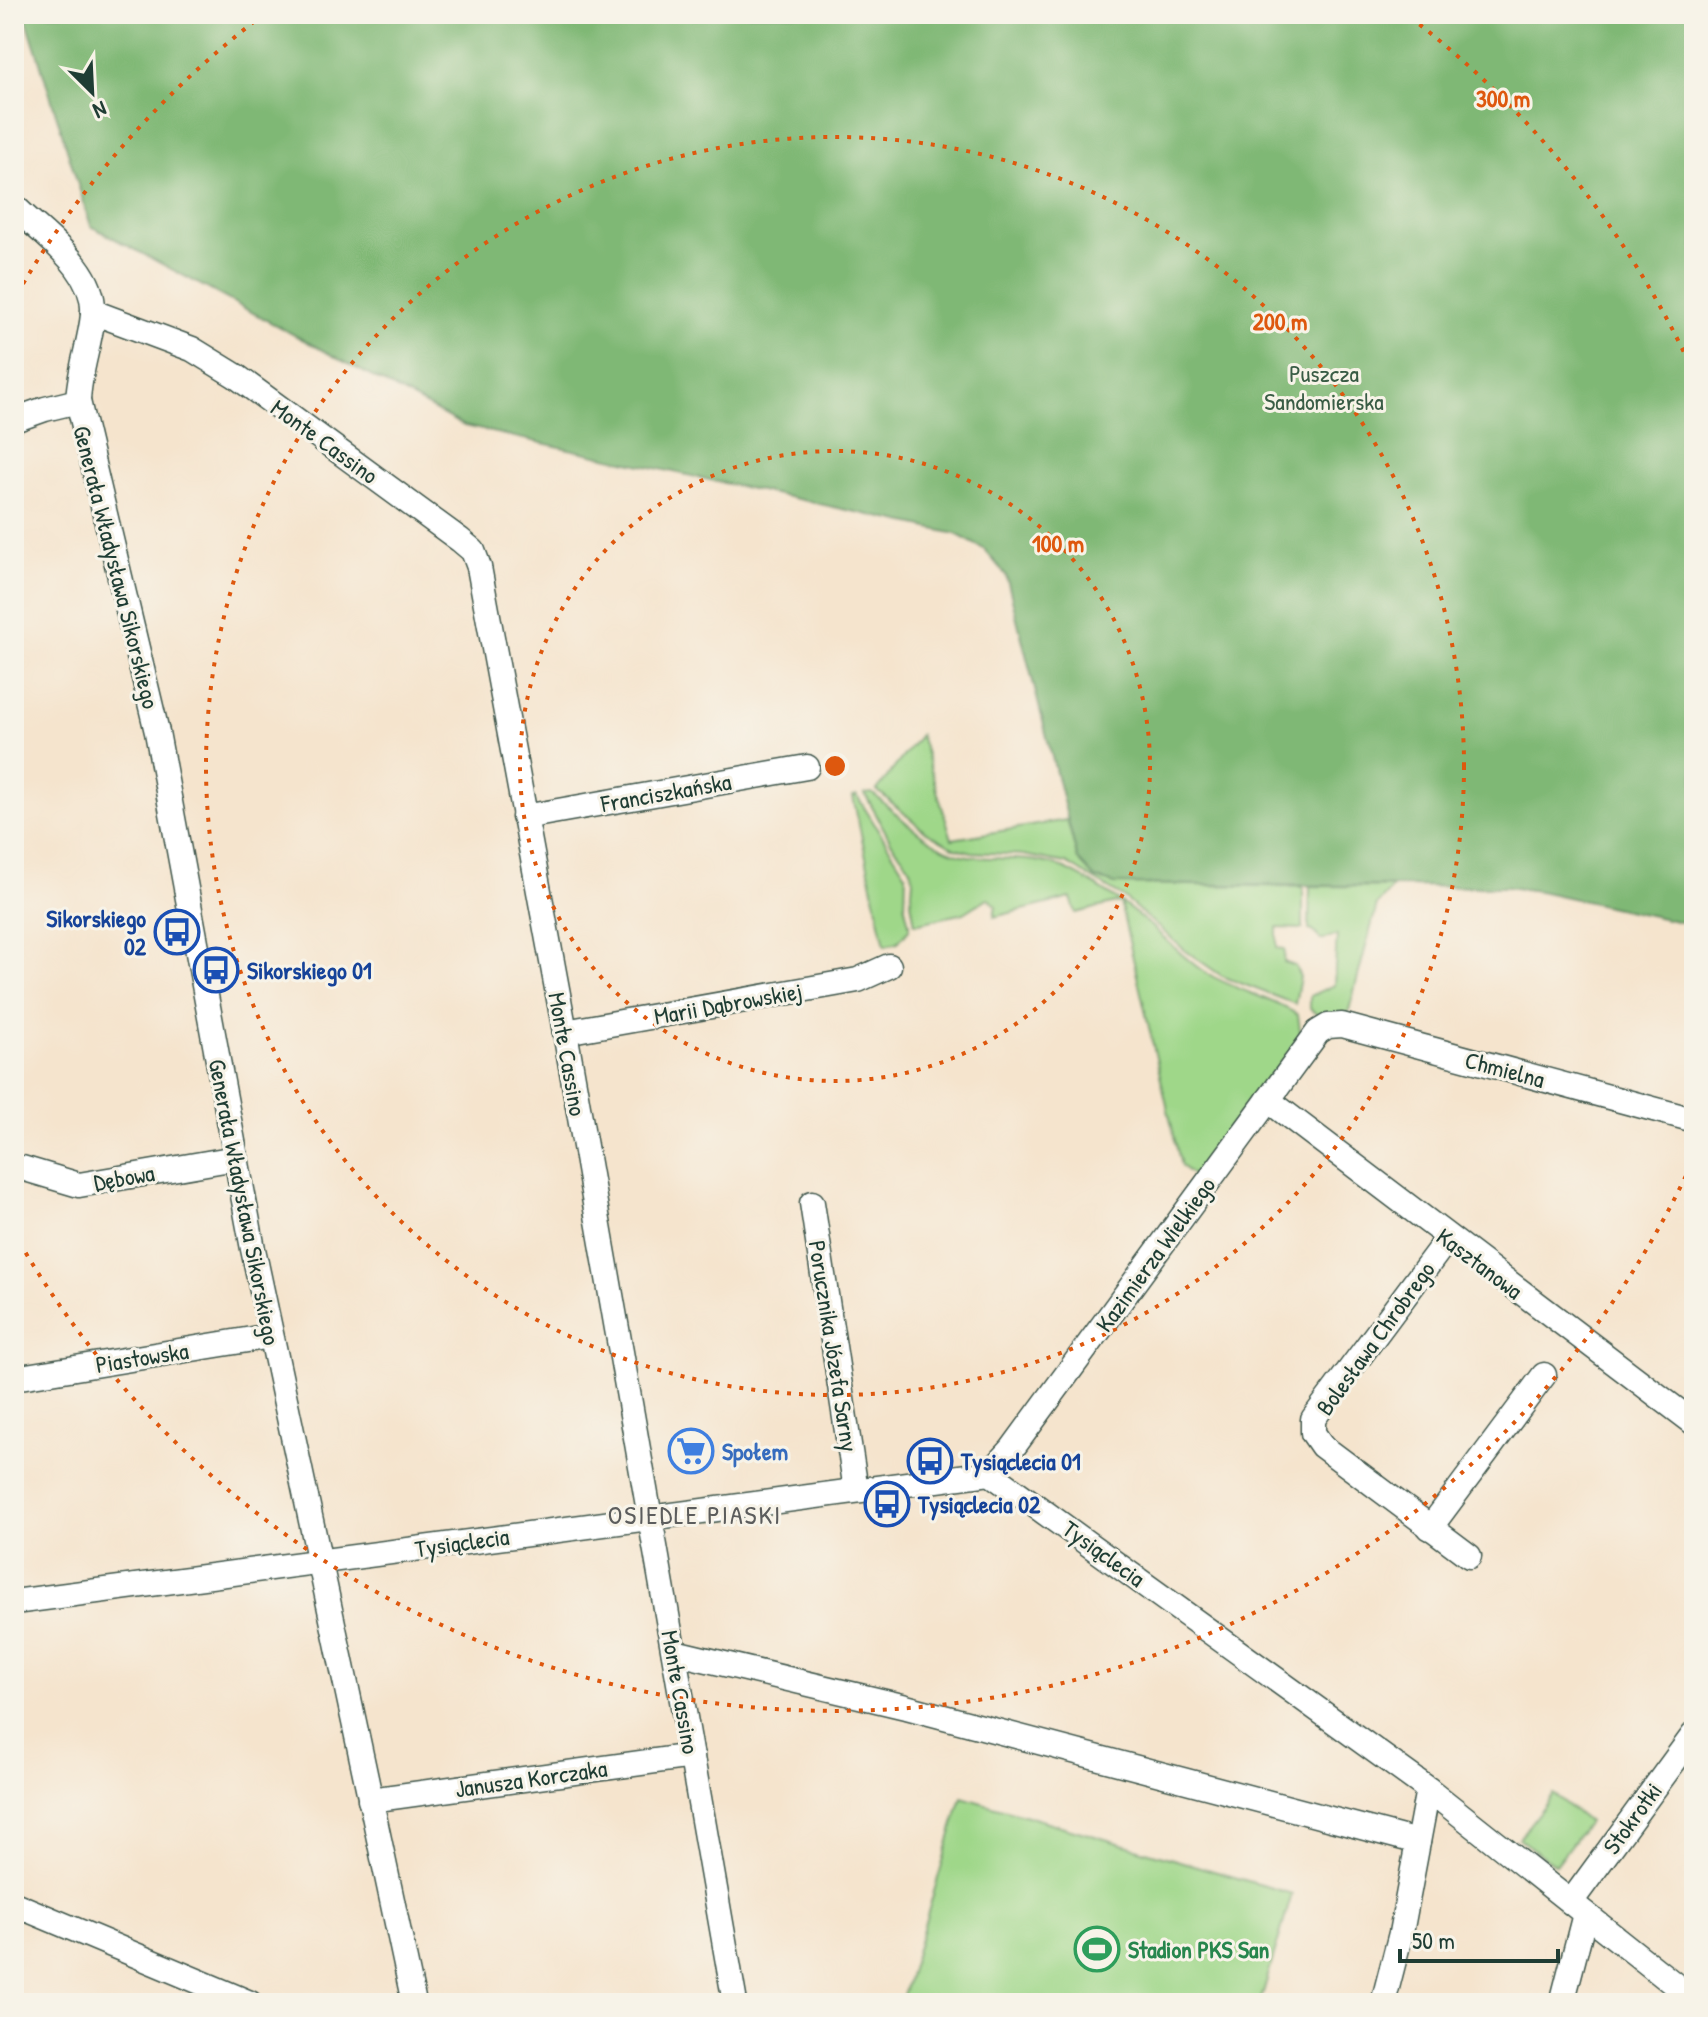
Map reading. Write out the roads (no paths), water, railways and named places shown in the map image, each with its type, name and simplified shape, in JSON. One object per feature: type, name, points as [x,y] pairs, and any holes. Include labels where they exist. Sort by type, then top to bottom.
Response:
[{"type":"street","points":[[14,206],[80,271],[89,291],[93,312]]},
{"type":"street","name":"Generała Władysława Sikorskiego","points":[[93,312],[79,374],[78,401],[157,732],[271,1336],[414,2003]]},
{"type":"street","name":"Monte Cassino","points":[[93,312],[192,349],[236,376],[473,551],[479,567],[565,1032],[735,2003]]},
{"type":"street","points":[[14,420],[78,401]]},
{"type":"street","name":"Franciszkańska","points":[[524,817],[807,767]]},
{"type":"street","name":"Marii Dąbrowskiej","points":[[565,1032],[858,980],[889,966]]},
{"type":"street","name":"Chmielna","points":[[1318,1032],[1328,1026],[1342,1025],[1694,1120]]},
{"type":"street","name":"Kazimierza Wielkiego","points":[[990,1473],[1012,1449],[1318,1032]]},
{"type":"street","name":"Kasztanowa","points":[[1268,1100],[1694,1423]]},
{"type":"street","name":"Dębowa","points":[[14,1169],[22,1168],[79,1185],[236,1158]]},
{"type":"street","name":"Porucznika Józefa Sarny","points":[[812,1203],[856,1490]]},
{"type":"street","name":"Bolesława Chrobrego","points":[[1448,1238],[1313,1419],[1313,1433],[1322,1446],[1469,1556]]},
{"type":"street","name":"Piastowska","points":[[14,1378],[271,1336]]},
{"type":"street","points":[[1430,1528],[1544,1375]]},
{"type":"street","name":"Tysiąclecia","points":[[14,1602],[990,1473],[1428,1789],[1694,2000]]},
{"type":"street","points":[[674,1652],[906,1707],[1418,1842]]},
{"type":"street","name":"Stokrotki","points":[[1562,2003],[1578,1908],[1694,1734]]},
{"type":"street","name":"Janusza Korczaka","points":[[370,1800],[692,1756]]},
{"type":"street","points":[[1383,2003],[1428,1789]]},
{"type":"street","points":[[14,1904],[250,2003]]},
{"type":"place","name":"Sikorskiego 02","points":[[177,932]]},
{"type":"place","name":"Sikorskiego 01","points":[[216,970]]},
{"type":"place","name":"Społem","points":[[691,1451]]},
{"type":"place","name":"Tysiąclecia 01","points":[[930,1461]]},
{"type":"place","name":"Tysiąclecia 02","points":[[887,1504]]},
{"type":"place","name":"Stadion PKS San","points":[[1097,1949]]},
{"type":"district","name":"OSIEDLE PIASKI","points":[[695,1514]]},
{"type":"park label","name":"Puszcza Sandomierska","points":[[1324,387]]}]
